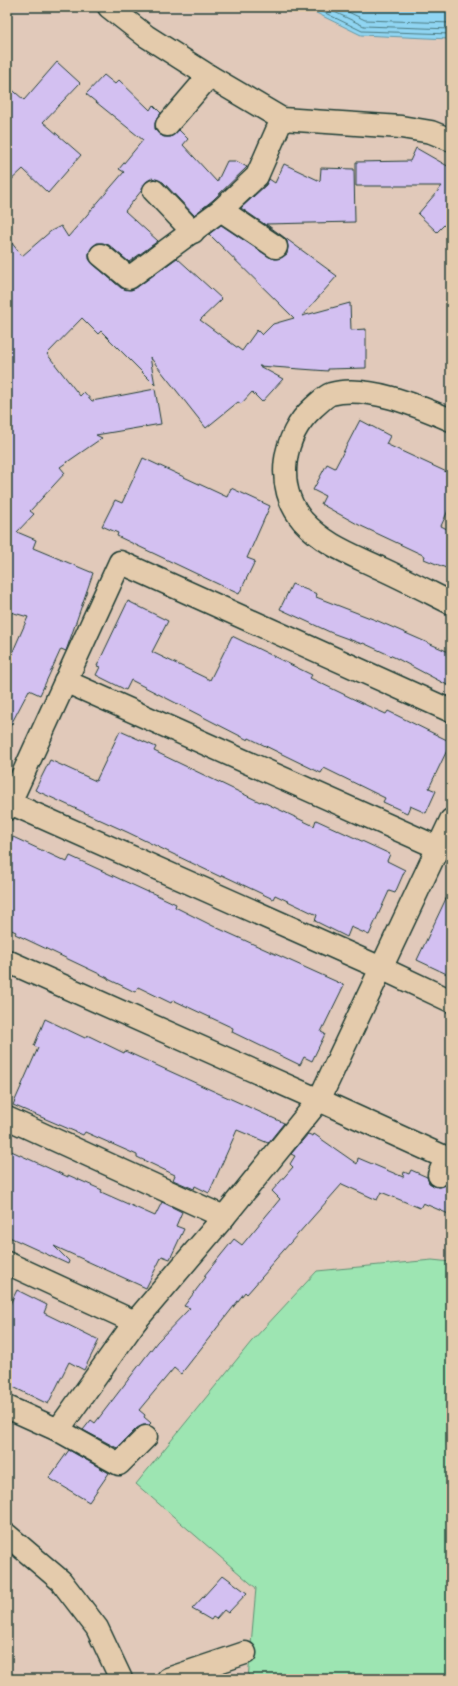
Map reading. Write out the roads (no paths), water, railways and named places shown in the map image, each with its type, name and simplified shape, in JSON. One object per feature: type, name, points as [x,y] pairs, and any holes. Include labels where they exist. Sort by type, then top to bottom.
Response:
[{"type":"street","points":[[110,7],[146,36],[209,76],[282,119],[401,127],[431,132],[451,140]]},
{"type":"street","points":[[167,125],[209,76]]},
{"type":"street","points":[[101,255],[129,278],[193,232],[221,210],[257,176],[282,119]]},
{"type":"street","points":[[154,191],[193,232]]},
{"type":"street","points":[[221,210],[276,246]]},
{"type":"street","points":[[451,420],[398,398],[352,391],[330,394],[304,415],[288,444],[284,468],[285,484],[290,501],[302,519],[327,543],[451,602]]},
{"type":"street","points":[[451,711],[120,562],[9,798],[451,1001]]},
{"type":"street","points":[[65,681],[439,848]]},
{"type":"street","points":[[58,1430],[135,1322],[224,1217],[319,1100],[451,820]]},
{"type":"street","points":[[7,961],[319,1100],[445,1164]]},
{"type":"street","points":[[7,1118],[224,1217]]},
{"type":"street","points":[[7,1263],[135,1322]]},
{"type":"street","points":[[7,1407],[58,1430],[119,1464],[146,1437]]},
{"type":"street","points":[[7,1536],[61,1581],[97,1628],[122,1679]]},
{"type":"street","points":[[168,1679],[244,1653]]},
{"type":"water","points":[[304,7],[450,7],[449,39],[361,35]]}]
